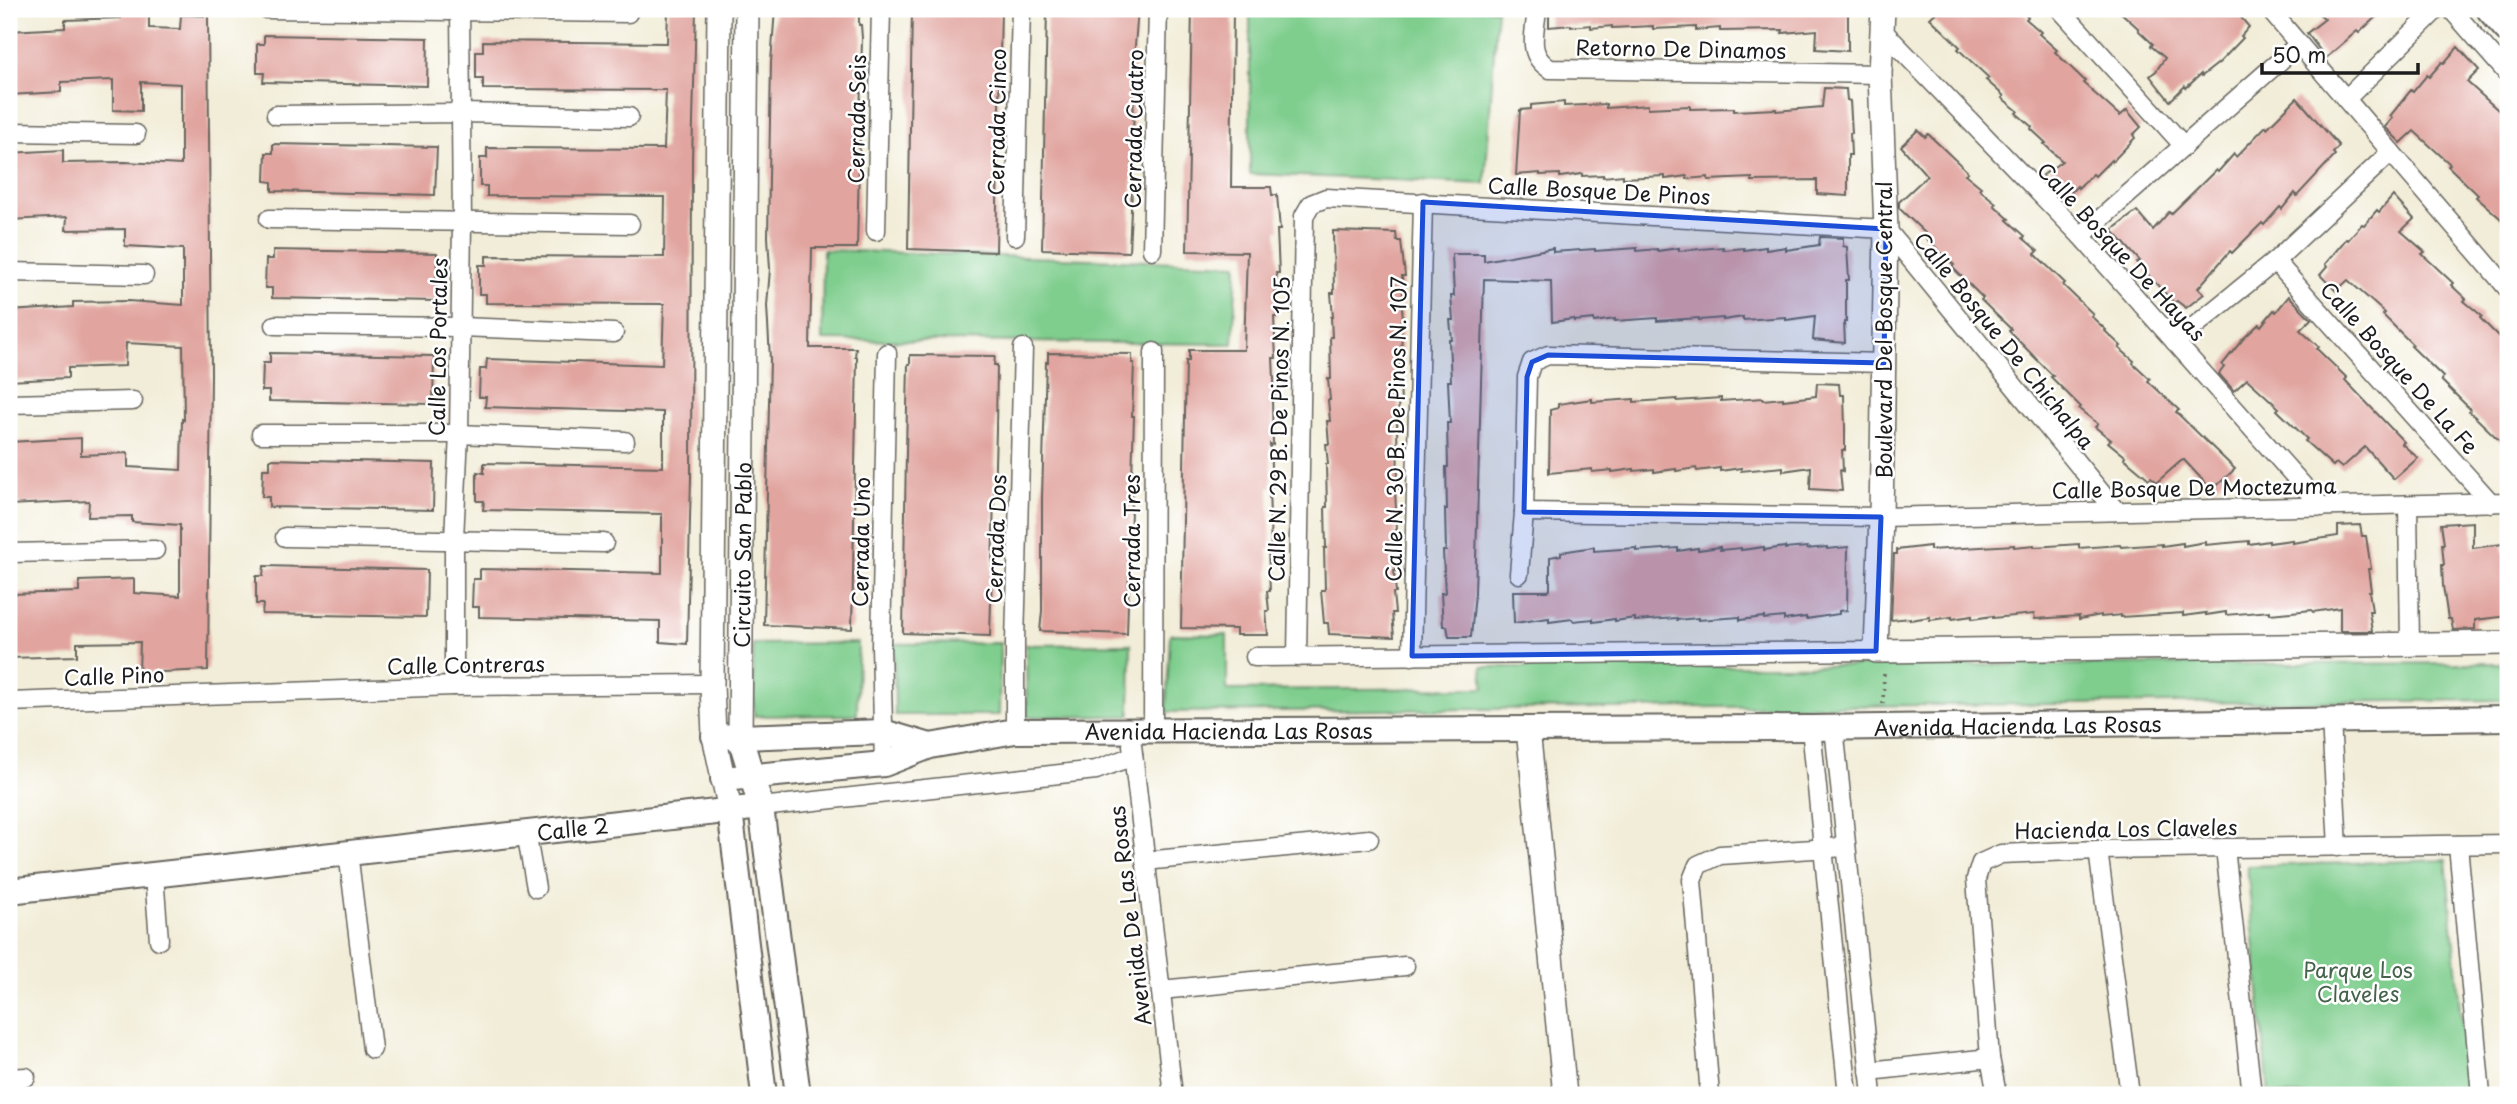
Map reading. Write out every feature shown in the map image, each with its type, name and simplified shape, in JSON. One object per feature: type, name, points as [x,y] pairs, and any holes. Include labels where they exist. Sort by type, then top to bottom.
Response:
[{"type":"main road","points":[[2491,9],[2508,28]]},
{"type":"main road","name":"Avenida Hacienda Las Rosas","points":[[723,779],[884,764],[930,746],[1015,731],[1883,727],[2508,718]]},
{"type":"main road","name":"Avenida Hacienda Las Rosas","points":[[714,736],[883,732],[930,746]]},
{"type":"main road","name":"Circuito San Pablo","points":[[740,737],[761,807],[798,1095]]},
{"type":"main road","name":"Calle 2","points":[[9,891],[761,807]]},
{"type":"main road","name":"Circuito San Pablo","points":[[730,810],[764,1095]]},
{"type":"street","points":[[266,9],[460,9],[628,13]]},
{"type":"street","name":"Calle Los Portales","points":[[454,686],[454,539],[459,434],[462,223],[460,9]]},
{"type":"street","name":"Circuito San Pablo","points":[[719,9],[712,684],[714,736],[730,810]]},
{"type":"street","name":"Circuito San Pablo","points":[[740,737],[747,9]]},
{"type":"street","name":"Cerrada Seis","points":[[876,231],[881,9]]},
{"type":"street","name":"Cerrada Cinco","points":[[1016,236],[1021,9]]},
{"type":"street","name":"Cerrada Cuatro","points":[[1152,250],[1158,9]]},
{"type":"street","name":"Retorno De Dinamos","points":[[1537,9],[1534,51],[1538,62],[1550,69],[1880,74]]},
{"type":"street","points":[[2060,9],[2183,146]]},
{"type":"street","points":[[2269,9],[2508,289]]},
{"type":"street","points":[[2346,99],[2437,9]]},
{"type":"street","points":[[2451,9],[2508,74]]},
{"type":"street","name":"Boulevard Del Bosque Central","points":[[1880,651],[1886,229],[1880,74],[1883,20]]},
{"type":"street","name":"Calle Bosque De Hayas","points":[[1883,20],[2081,236],[2322,507]]},
{"type":"street","points":[[2081,236],[2299,44]]},
{"type":"street","points":[[276,115],[462,113],[629,117]]},
{"type":"street","points":[[9,132],[136,134]]},
{"type":"street","points":[[2175,342],[2275,261],[2391,152]]},
{"type":"street","name":"Calle Bosque De Pinos","points":[[1311,204],[1326,198],[1423,202],[1886,229]]},
{"type":"street","name":"Calle N. 30 B. De Pinos N. 107","points":[[1412,656],[1423,202]]},
{"type":"street","name":"Calle N. 29 B. De Pinos N. 105","points":[[1297,657],[1304,216],[1311,204]]},
{"type":"street","points":[[269,219],[630,224]]},
{"type":"street","name":"Calle Bosque De Chichalpa","points":[[1886,229],[2116,511]]},
{"type":"street","name":"Calle Bosque De La Fe","points":[[2275,261],[2500,503]]},
{"type":"street","points":[[9,272],[144,275]]},
{"type":"street","points":[[275,325],[460,327],[614,333]]},
{"type":"street","name":"Cerrada Dos","points":[[1015,731],[1023,348]]},
{"type":"street","name":"Cerrada Tres","points":[[1142,731],[1154,352]]},
{"type":"street","name":"Cerrada Uno","points":[[884,764],[881,646],[887,353]]},
{"type":"street","points":[[1519,574],[1524,513],[1527,377],[1532,362],[1548,355],[1884,363]]},
{"type":"street","points":[[9,404],[133,401]]},
{"type":"street","points":[[261,434],[459,434],[625,441]]},
{"type":"street","name":"Calle Bosque De Moctezuma","points":[[1524,513],[1881,516],[2500,503]]},
{"type":"street","points":[[2408,505],[2410,645]]},
{"type":"street","points":[[285,537],[604,542]]},
{"type":"street","points":[[9,553],[155,550]]},
{"type":"street","points":[[1255,657],[2508,643]]},
{"type":"street","name":"Calle Contreras","points":[[221,694],[454,686],[712,684]]},
{"type":"street","name":"Calle Pino","points":[[9,702],[221,694]]},
{"type":"street","points":[[2331,720],[2337,847]]},
{"type":"street","points":[[1822,727],[1846,847],[1872,1095]]},
{"type":"street","points":[[1822,727],[1823,849],[1848,1095]]},
{"type":"street","points":[[1528,729],[1565,1095]]},
{"type":"street","name":"Avenida De Las Rosas","points":[[1142,731],[1133,756],[1173,1095]]},
{"type":"street","name":"Calle 2","points":[[761,807],[1096,769],[1133,756]]},
{"type":"street","points":[[526,832],[536,888]]},
{"type":"street","points":[[1145,861],[1369,839]]},
{"type":"street","name":"Hacienda Los Claveles","points":[[1997,1095],[1990,1058],[1976,879],[1981,863],[2001,853],[2508,844]]},
{"type":"street","points":[[2458,845],[2481,1095]]},
{"type":"street","points":[[1710,1095],[1692,880],[1698,865],[1720,855],[1846,847]]},
{"type":"street","points":[[2225,848],[2252,1095]]},
{"type":"street","points":[[2098,850],[2130,1095]]},
{"type":"street","points":[[348,852],[372,1049]]},
{"type":"street","points":[[154,876],[159,940]]},
{"type":"street","points":[[1161,990],[1405,966]]},
{"type":"street","points":[[1870,1071],[1990,1058]]},
{"type":"path","points":[[1880,651],[1883,727]]},
{"type":"highlighted area","points":[[1423,202],[1886,229],[1884,363],[1548,355],[1532,362],[1527,377],[1524,512],[1881,517],[1876,651],[1412,656]]},
{"type":"green space","points":[[1250,9],[1497,9],[1485,184],[1250,174]]},
{"type":"green space","points":[[823,250],[1237,264],[1233,344],[822,340]]},
{"type":"green space","points":[[1170,634],[1227,635],[1227,690],[1484,688],[1482,667],[2508,663],[2508,700],[1166,712]]},
{"type":"green space","points":[[858,643],[857,715],[754,716],[753,644]]},
{"type":"green space","points":[[1000,643],[999,715],[895,715],[894,644]]},
{"type":"green space","points":[[1131,644],[1130,716],[1027,717],[1026,645]]},
{"type":"green space","name":"Parque Los Claveles","points":[[2446,860],[2468,1095],[2269,1095],[2247,866]]},
{"type":"building","points":[[122,9],[149,9],[149,28],[180,29],[181,15],[208,16],[211,374],[208,670],[139,673],[140,642],[77,643],[77,656],[9,658],[9,594],[79,592],[79,581],[134,579],[134,593],[180,596],[180,525],[132,522],[132,516],[88,517],[89,501],[9,505],[9,442],[81,438],[81,455],[128,453],[128,467],[181,470],[182,419],[184,420],[183,346],[126,343],[125,366],[68,368],[68,378],[9,381],[9,311],[73,307],[73,302],[128,301],[183,305],[183,249],[125,246],[125,229],[66,230],[67,217],[9,220],[9,153],[63,150],[63,163],[181,165],[181,84],[141,82],[141,111],[113,110],[113,80],[61,82],[61,92],[9,95],[9,31],[65,28],[65,20],[121,18]]},
{"type":"building","points":[[668,9],[696,9],[687,644],[660,642],[660,621],[479,617],[479,607],[472,607],[473,579],[480,579],[480,569],[662,573],[662,514],[483,510],[484,501],[477,501],[477,472],[484,473],[484,463],[663,467],[663,412],[485,407],[486,397],[479,397],[480,369],[486,369],[487,359],[662,365],[664,304],[486,303],[486,294],[479,294],[479,265],[486,265],[486,256],[664,257],[665,197],[487,196],[487,186],[480,186],[480,158],[487,158],[487,148],[664,149],[666,90],[483,89],[483,79],[476,79],[476,51],[483,51],[483,41],[667,43]]},
{"type":"building","points":[[775,9],[859,9],[861,25],[857,248],[812,248],[810,348],[856,348],[852,629],[764,625],[770,359],[767,306],[770,269],[768,237],[771,62]]},
{"type":"building","points":[[912,9],[1001,9],[996,252],[908,249]]},
{"type":"building","points":[[1047,9],[1138,9],[1134,58],[1129,252],[1042,249]]},
{"type":"building","points":[[1192,9],[1233,9],[1231,187],[1271,187],[1272,195],[1277,195],[1280,230],[1277,230],[1277,317],[1274,317],[1276,358],[1273,358],[1273,445],[1270,444],[1272,487],[1269,487],[1271,549],[1268,549],[1268,635],[1236,635],[1236,629],[1181,628],[1186,361],[1189,361],[1189,350],[1244,350],[1247,252],[1187,251]]},
{"type":"building","points":[[1549,9],[1848,9],[1848,51],[1816,49],[1817,30],[1782,33],[1783,30],[1720,31],[1720,28],[1696,30],[1696,27],[1549,27]]},
{"type":"building","points":[[1940,9],[2019,9],[2041,32],[2039,34],[2057,50],[2055,52],[2085,81],[2083,83],[2120,116],[2127,110],[2141,127],[2133,135],[2135,138],[2112,162],[2111,160],[2078,188],[2077,186],[2063,201],[2042,176],[2062,161],[2016,113],[2018,111],[2002,98],[2004,96],[1986,80],[1989,78],[1930,18]]},
{"type":"building","points":[[2117,9],[2234,9],[2249,27],[2241,36],[2243,38],[2220,62],[2186,88],[2185,86],[2170,101],[2150,76],[2165,58]]},
{"type":"building","points":[[2314,9],[2384,9],[2359,33],[2357,31],[2326,58],[2307,33],[2325,19]]},
{"type":"building","points":[[264,35],[428,38],[427,86],[263,82],[264,73],[257,73],[257,44],[264,44]]},
{"type":"building","points":[[2458,47],[2479,70],[2467,82],[2508,119],[2508,225],[2476,197],[2478,195],[2448,166],[2450,164],[2414,131],[2401,143],[2385,127],[2393,118],[2390,116],[2411,90],[2413,92],[2427,75],[2429,77]]},
{"type":"building","points":[[1824,88],[1846,89],[1847,100],[1850,101],[1852,133],[1851,155],[1848,155],[1848,196],[1817,194],[1817,180],[1708,180],[1708,177],[1687,179],[1687,176],[1665,179],[1665,176],[1623,178],[1623,175],[1603,177],[1582,174],[1560,177],[1560,174],[1540,173],[1516,175],[1520,110],[1531,109],[1531,105],[1564,102],[1564,106],[1606,104],[1606,108],[1648,105],[1648,108],[1690,106],[1690,109],[1776,111],[1822,107]]},
{"type":"building","points":[[2297,98],[2339,146],[2333,153],[2335,155],[2297,196],[2295,193],[2282,209],[2280,207],[2232,253],[2230,251],[2198,288],[2204,294],[2186,308],[2177,301],[2174,303],[2137,263],[2140,261],[2112,230],[2137,211],[2153,230],[2169,212],[2171,214],[2234,154],[2236,157]]},
{"type":"building","points":[[1918,130],[1925,137],[1928,134],[1968,172],[1965,174],[1996,203],[1994,205],[2009,219],[2007,220],[2038,251],[2035,254],[2093,314],[2091,316],[2121,346],[2119,348],[2150,379],[2148,381],[2235,469],[2212,490],[2184,460],[2157,482],[2151,477],[2149,479],[2124,458],[2125,456],[2108,442],[2111,440],[2095,427],[2098,424],[2079,409],[2081,407],[1952,267],[1954,265],[1899,208],[1899,202],[1927,176],[1901,146]]},
{"type":"building","points":[[273,144],[437,147],[435,195],[272,191],[272,182],[265,181],[266,153],[273,153]]},
{"type":"building","points":[[2393,196],[2414,219],[2401,231],[2425,252],[2422,254],[2453,283],[2451,285],[2466,299],[2464,301],[2482,316],[2480,318],[2508,346],[2508,449],[2469,411],[2441,380],[2443,377],[2383,315],[2385,313],[2348,280],[2336,291],[2320,275],[2327,267],[2325,264],[2346,239],[2377,210],[2379,212]]},
{"type":"building","points":[[1333,231],[1396,233],[1397,241],[1401,241],[1405,276],[1402,276],[1401,296],[1403,319],[1402,360],[1399,360],[1400,423],[1397,423],[1397,551],[1394,551],[1396,593],[1393,593],[1395,613],[1392,613],[1394,637],[1329,634],[1328,623],[1324,623],[1321,590],[1325,590],[1328,464],[1326,444],[1329,444],[1327,421],[1330,421],[1328,379],[1331,379],[1331,293],[1334,293]]},
{"type":"building","points":[[1820,237],[1843,238],[1843,246],[1847,247],[1849,280],[1846,280],[1845,343],[1813,340],[1815,316],[1786,320],[1786,317],[1743,320],[1743,317],[1723,320],[1699,318],[1657,321],[1657,318],[1594,322],[1594,319],[1574,319],[1552,322],[1551,281],[1484,279],[1475,593],[1471,637],[1449,637],[1447,626],[1443,626],[1441,593],[1445,593],[1443,551],[1446,551],[1447,423],[1450,423],[1449,340],[1452,340],[1450,320],[1453,320],[1451,296],[1454,296],[1452,254],[1484,254],[1484,261],[1553,248],[1553,252],[1637,248],[1637,251],[1657,251],[1679,248],[1679,251],[1723,247],[1723,250],[1744,250],[1766,247],[1766,250],[1786,247],[1786,250],[1819,245]]},
{"type":"building","points":[[273,250],[437,253],[436,301],[272,298],[272,288],[265,288],[266,259],[273,259]]},
{"type":"building","points":[[2289,296],[2311,319],[2300,330],[2319,347],[2317,349],[2347,378],[2345,380],[2404,442],[2402,444],[2418,458],[2394,479],[2365,447],[2342,468],[2336,463],[2333,466],[2305,441],[2307,439],[2277,410],[2279,408],[2247,379],[2234,391],[2219,374],[2224,367],[2222,365],[2243,339],[2259,324],[2261,326],[2274,310],[2276,312]]},
{"type":"building","points":[[270,353],[434,356],[433,404],[269,401],[269,391],[262,391],[263,363],[270,363]]},
{"type":"building","points":[[1048,353],[1132,354],[1134,416],[1127,634],[1040,631]]},
{"type":"building","points":[[910,355],[995,356],[996,430],[990,636],[903,633]]},
{"type":"building","points":[[1817,383],[1839,384],[1840,395],[1844,395],[1845,450],[1842,450],[1843,471],[1840,470],[1842,491],[1810,489],[1811,467],[1783,471],[1783,467],[1741,471],[1741,468],[1697,471],[1696,468],[1654,472],[1654,469],[1634,469],[1592,472],[1592,469],[1549,473],[1550,410],[1558,408],[1558,404],[1592,399],[1592,402],[1721,398],[1721,401],[1763,398],[1783,400],[1816,396]]},
{"type":"building","points":[[270,459],[434,463],[433,510],[269,507],[269,497],[262,497],[263,469],[270,469]]},
{"type":"building","points":[[2473,522],[2473,548],[2503,544],[2503,552],[2508,552],[2508,616],[2475,620],[2475,629],[2453,630],[2451,619],[2448,619],[2443,586],[2444,544],[2441,524]]},
{"type":"building","points":[[2360,525],[2362,536],[2366,536],[2371,569],[2368,569],[2372,631],[2340,631],[2340,608],[2270,614],[2270,611],[2226,615],[2226,612],[2183,616],[2183,613],[2035,619],[2034,614],[1972,619],[1972,616],[1891,620],[1894,554],[1897,554],[1897,550],[1930,546],[1930,550],[2014,545],[2034,547],[2079,544],[2079,548],[2183,543],[2183,546],[2205,542],[2205,545],[2249,541],[2249,544],[2292,540],[2292,543],[2338,536],[2338,526]]},
{"type":"building","points":[[1594,547],[1594,551],[1678,548],[1678,551],[1720,547],[1720,550],[1741,550],[1764,547],[1764,550],[1785,547],[1848,547],[1847,610],[1839,611],[1839,614],[1784,620],[1784,617],[1764,617],[1740,620],[1740,617],[1635,621],[1635,618],[1593,622],[1593,619],[1572,619],[1549,622],[1549,618],[1514,623],[1513,591],[1550,590],[1550,557],[1561,555],[1561,552]]},
{"type":"building","points":[[264,566],[427,570],[426,617],[262,614],[263,604],[256,604],[256,576],[263,576]]}]
